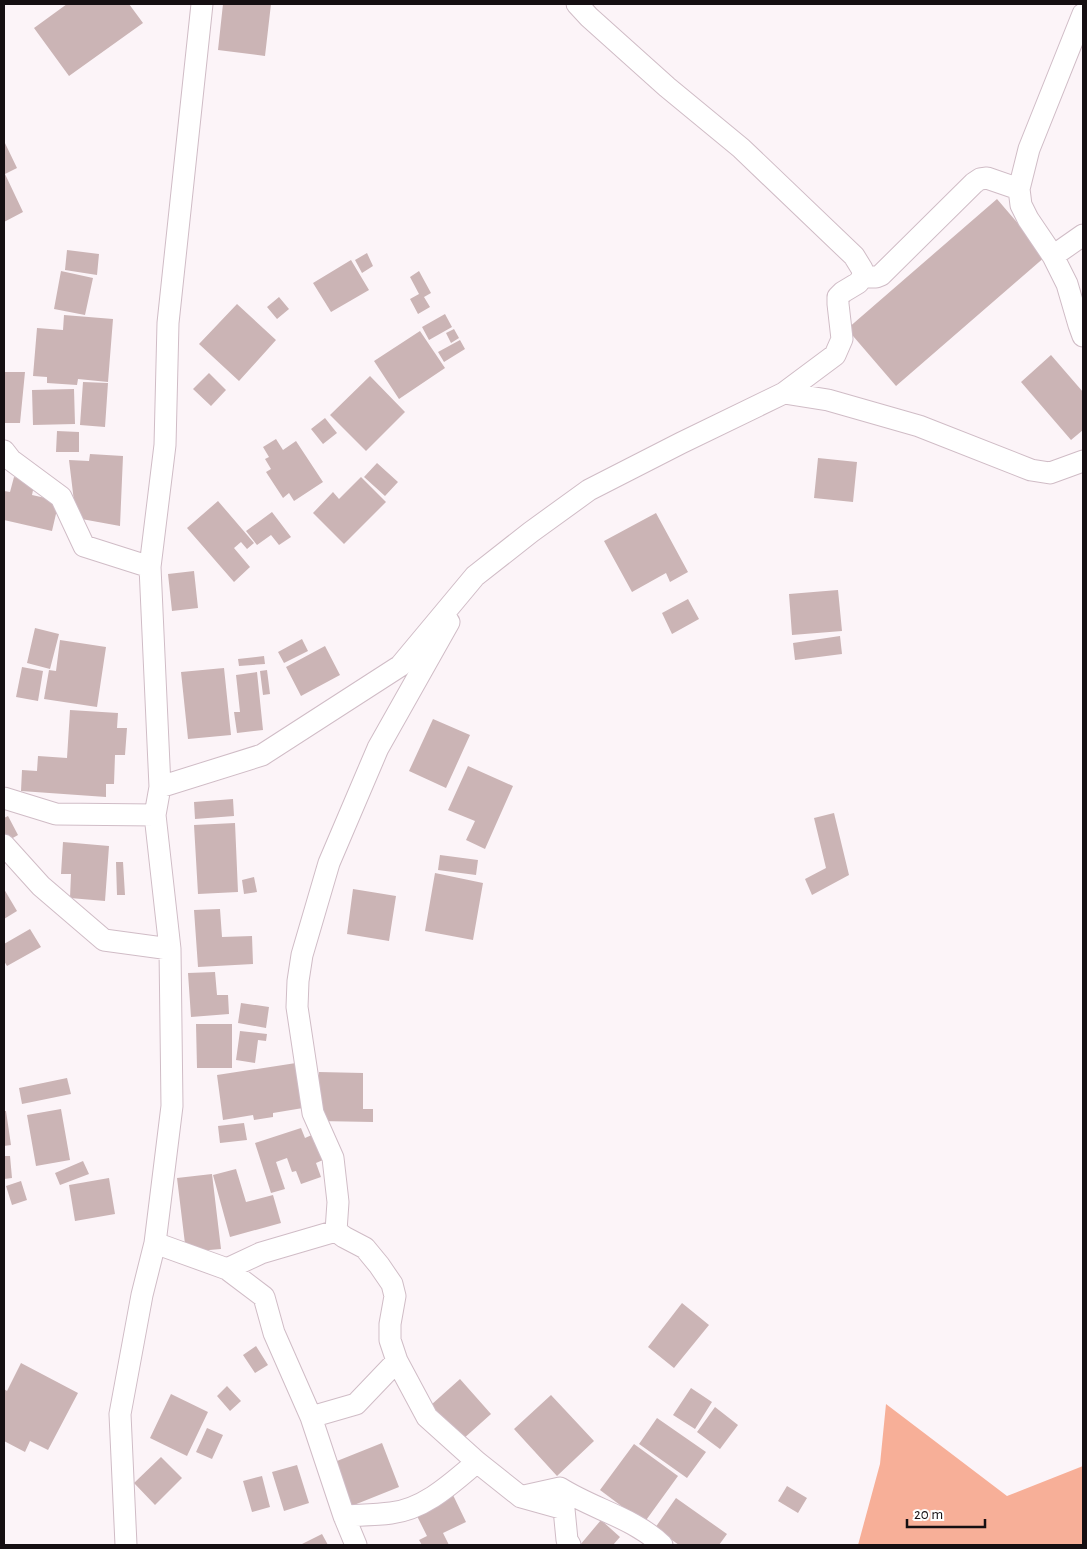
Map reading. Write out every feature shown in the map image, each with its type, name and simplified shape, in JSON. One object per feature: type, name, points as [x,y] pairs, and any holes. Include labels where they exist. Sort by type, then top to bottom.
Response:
[{"type":"street","points":[[126,1545],[120,1414],[142,1295],[155,1243],[172,1106],[170,949],[155,815],[160,786],[150,567],[165,445],[168,323],[202,4]]},
{"type":"street","points":[[160,786],[262,755],[400,666],[476,576],[531,532],[589,490],[689,438],[784,393],[835,354],[842,339],[838,297],[858,284],[863,277],[862,269],[854,256],[741,148],[667,87],[577,4]]},
{"type":"street","points":[[1083,14],[1030,149],[1019,189],[1021,205],[1028,220],[1053,256],[1067,284],[1078,325],[1083,336]]},
{"type":"street","points":[[863,277],[876,278],[881,275],[974,183],[987,178],[1019,189]]},
{"type":"street","points":[[1053,256],[1083,235]]},
{"type":"street","points":[[784,393],[828,400],[919,426],[1031,470],[1050,473],[1083,461]]},
{"type":"street","points":[[4,451],[11,460],[61,497],[84,546],[150,567]]},
{"type":"street","points":[[336,1231],[338,1202],[333,1158],[313,1113],[296,1007],[302,955],[329,863],[378,748],[476,576]]},
{"type":"street","points":[[4,798],[56,814],[155,815]]},
{"type":"street","points":[[4,844],[41,886],[104,940],[170,949]]},
{"type":"street","points":[[227,1269],[261,1253],[336,1231]]},
{"type":"street","points":[[336,1231],[364,1248],[392,1284],[395,1296],[390,1324],[390,1340],[397,1361],[426,1417],[477,1462],[521,1497],[564,1508],[567,1540],[570,1545]]},
{"type":"street","points":[[155,1243],[227,1269],[264,1296],[274,1333],[311,1417],[344,1516],[356,1545]]},
{"type":"street","points":[[311,1417],[356,1404],[397,1361]]},
{"type":"street","points":[[344,1516],[393,1513],[424,1503],[477,1462]]},
{"type":"street","points":[[521,1497],[560,1488],[574,1497],[601,1508],[651,1534],[662,1545]]},
{"type":"shaded area","points":[[886,1404],[1007,1496],[1083,1466],[1083,1545],[858,1545],[880,1464]]},
{"type":"building","points":[[67,4],[129,4],[143,23],[69,76],[34,28]]},
{"type":"building","points":[[223,4],[271,4],[265,56],[218,50]]},
{"type":"building","points":[[4,141],[17,168],[5,174],[23,212],[4,222]]},
{"type":"building","points":[[997,199],[1046,256],[896,386],[847,329]]},
{"type":"building","points":[[67,250],[99,254],[97,275],[65,270]]},
{"type":"building","points":[[367,253],[373,266],[362,273],[355,260]]},
{"type":"building","points":[[351,260],[369,290],[331,312],[313,283]]},
{"type":"building","points":[[61,271],[93,278],[85,315],[54,309]]},
{"type":"building","points":[[419,271],[431,293],[424,297],[430,307],[418,314],[410,299],[419,294],[410,277]]},
{"type":"building","points":[[279,297],[289,309],[277,319],[267,307]]},
{"type":"building","points":[[237,304],[276,340],[239,381],[199,344]]},
{"type":"building","points":[[445,314],[452,327],[429,340],[422,327]]},
{"type":"building","points":[[64,315],[113,319],[108,382],[78,379],[77,385],[47,383],[47,377],[33,376],[37,328],[63,330]]},
{"type":"building","points":[[454,329],[459,338],[451,343],[446,333]]},
{"type":"building","points":[[420,331],[445,368],[399,399],[374,361]]},
{"type":"building","points":[[460,340],[465,349],[444,362],[438,352]]},
{"type":"building","points":[[1051,355],[1083,392],[1083,430],[1071,440],[1021,382]]},
{"type":"building","points":[[4,372],[25,372],[20,423],[4,423]]},
{"type":"building","points":[[209,373],[226,390],[211,406],[193,389]]},
{"type":"building","points":[[370,376],[405,412],[366,451],[330,415]]},
{"type":"building","points":[[83,382],[108,383],[105,427],[80,425]]},
{"type":"building","points":[[74,389],[75,424],[33,425],[32,390]]},
{"type":"building","points":[[325,418],[337,433],[323,444],[311,429]]},
{"type":"building","points":[[57,431],[79,432],[79,452],[56,452]]},
{"type":"building","points":[[276,439],[283,450],[296,441],[323,482],[294,501],[289,493],[283,498],[266,472],[271,469],[265,459],[269,457],[263,447]]},
{"type":"building","points":[[90,454],[123,456],[120,526],[76,518],[69,460],[89,461]]},
{"type":"building","points":[[818,458],[857,462],[853,502],[814,498]]},
{"type":"building","points":[[377,463],[398,482],[385,496],[364,477]]},
{"type":"building","points":[[14,477],[35,481],[32,495],[59,501],[52,531],[4,520],[4,491],[10,492]]},
{"type":"building","points":[[361,477],[386,502],[344,544],[313,513],[333,492],[339,499]]},
{"type":"building","points":[[218,501],[254,543],[247,549],[241,542],[234,548],[250,567],[234,582],[187,528]]},
{"type":"building","points":[[272,512],[291,537],[279,545],[271,535],[257,545],[246,531]]},
{"type":"building","points":[[656,513],[688,572],[670,582],[666,573],[632,592],[604,541]]},
{"type":"building","points":[[194,571],[198,608],[172,611],[168,574]]},
{"type":"building","points":[[838,590],[842,631],[792,635],[789,594]]},
{"type":"building","points":[[688,599],[699,619],[672,634],[662,613]]},
{"type":"building","points":[[35,628],[59,634],[50,669],[27,663]]},
{"type":"building","points":[[840,636],[842,654],[795,660],[793,643]]},
{"type":"building","points":[[302,639],[308,651],[284,663],[278,652]]},
{"type":"building","points":[[60,640],[106,647],[97,707],[44,699],[49,670],[56,671]]},
{"type":"building","points":[[325,646],[340,675],[301,696],[286,667]]},
{"type":"building","points":[[264,656],[265,664],[239,666],[238,659]]},
{"type":"building","points":[[22,667],[43,671],[38,701],[16,697]]},
{"type":"building","points":[[224,668],[231,735],[188,739],[181,672]]},
{"type":"building","points":[[267,670],[270,694],[263,695],[260,671]]},
{"type":"building","points":[[257,672],[263,730],[237,733],[234,712],[240,712],[236,675]]},
{"type":"building","points":[[70,710],[118,713],[117,728],[127,728],[125,755],[115,755],[114,784],[106,784],[106,797],[21,791],[22,770],[37,771],[38,756],[67,758]]},
{"type":"building","points":[[433,719],[470,735],[446,788],[409,771]]},
{"type":"building","points":[[468,766],[513,786],[485,849],[466,840],[475,821],[448,810]]},
{"type":"building","points":[[233,799],[234,816],[195,819],[194,802]]},
{"type":"building","points":[[834,813],[849,875],[812,895],[805,879],[826,868],[814,818]]},
{"type":"building","points":[[8,816],[18,835],[4,843],[4,818]]},
{"type":"building","points":[[235,823],[238,892],[198,894],[194,825]]},
{"type":"building","points":[[63,842],[109,846],[105,901],[70,898],[71,874],[61,874]]},
{"type":"building","points":[[440,855],[478,860],[476,875],[438,870]]},
{"type":"building","points":[[116,862],[123,862],[125,895],[117,895]]},
{"type":"building","points":[[435,873],[483,883],[473,940],[425,931]]},
{"type":"building","points":[[254,877],[257,892],[244,894],[242,880]]},
{"type":"building","points":[[4,889],[17,911],[4,919]]},
{"type":"building","points":[[353,889],[396,896],[389,941],[347,934]]},
{"type":"building","points":[[220,909],[222,937],[252,936],[253,964],[198,967],[194,910]]},
{"type":"building","points":[[30,929],[41,947],[7,966],[4,961],[4,944]]},
{"type":"building","points":[[215,972],[217,995],[228,995],[229,1014],[191,1017],[188,973]]},
{"type":"building","points":[[241,1003],[269,1007],[266,1028],[238,1023]]},
{"type":"building","points":[[196,1024],[232,1024],[232,1068],[197,1068]]},
{"type":"building","points":[[240,1031],[267,1034],[266,1041],[258,1040],[255,1063],[236,1060]]},
{"type":"building","points":[[296,1063],[303,1108],[273,1113],[273,1117],[254,1120],[253,1115],[223,1120],[217,1075]]},
{"type":"building","points":[[319,1072],[363,1073],[363,1109],[373,1109],[373,1122],[319,1121]]},
{"type":"building","points":[[67,1078],[71,1094],[22,1104],[19,1088]]},
{"type":"building","points":[[61,1109],[70,1160],[36,1166],[27,1115]]},
{"type":"building","points":[[4,1111],[6,1111],[11,1145],[4,1146]]},
{"type":"building","points":[[244,1123],[247,1140],[220,1143],[218,1126]]},
{"type":"building","points":[[301,1128],[305,1138],[314,1134],[323,1160],[316,1163],[321,1177],[301,1184],[296,1171],[292,1172],[287,1158],[276,1162],[285,1189],[271,1193],[255,1143]]},
{"type":"building","points":[[4,1156],[10,1156],[12,1178],[4,1179]]},
{"type":"building","points":[[83,1161],[89,1174],[60,1185],[55,1173]]},
{"type":"building","points":[[236,1169],[246,1202],[273,1195],[281,1223],[230,1237],[213,1175]]},
{"type":"building","points":[[212,1174],[221,1249],[186,1252],[177,1178]]},
{"type":"building","points":[[109,1178],[115,1214],[75,1221],[69,1185]]},
{"type":"building","points":[[21,1181],[27,1200],[12,1205],[6,1186]]},
{"type":"building","points":[[682,1303],[709,1325],[674,1368],[648,1347]]},
{"type":"building","points":[[256,1346],[268,1365],[255,1373],[243,1355]]},
{"type":"building","points":[[21,1363],[78,1393],[48,1450],[30,1441],[25,1452],[4,1441],[4,1389],[7,1391]]},
{"type":"building","points":[[460,1379],[491,1414],[462,1440],[431,1405]]},
{"type":"building","points":[[227,1386],[241,1401],[230,1411],[217,1396]]},
{"type":"building","points":[[691,1388],[712,1402],[695,1429],[673,1415]]},
{"type":"building","points":[[171,1394],[208,1412],[187,1456],[150,1438]]},
{"type":"building","points":[[551,1395],[594,1441],[557,1476],[514,1429]]},
{"type":"building","points":[[715,1407],[738,1425],[720,1449],[697,1432]]},
{"type":"building","points":[[657,1418],[706,1452],[687,1478],[639,1444]]},
{"type":"building","points":[[207,1428],[223,1435],[212,1459],[196,1452]]},
{"type":"building","points":[[382,1443],[399,1487],[349,1507],[332,1463]]},
{"type":"building","points":[[634,1444],[678,1476],[644,1523],[600,1490]]},
{"type":"building","points":[[161,1457],[182,1478],[155,1505],[134,1483]]},
{"type":"building","points":[[297,1465],[309,1503],[284,1511],[272,1472]]},
{"type":"building","points":[[262,1476],[270,1507],[252,1512],[243,1481]]},
{"type":"building","points":[[787,1486],[807,1498],[798,1513],[778,1501]]},
{"type":"building","points":[[453,1495],[466,1522],[443,1533],[449,1545],[422,1545],[419,1540],[427,1536],[416,1514]]},
{"type":"building","points":[[676,1498],[727,1534],[719,1545],[679,1545],[655,1528]]},
{"type":"building","points":[[601,1520],[620,1537],[613,1545],[580,1545]]},
{"type":"building","points":[[322,1534],[328,1545],[300,1545]]}]
